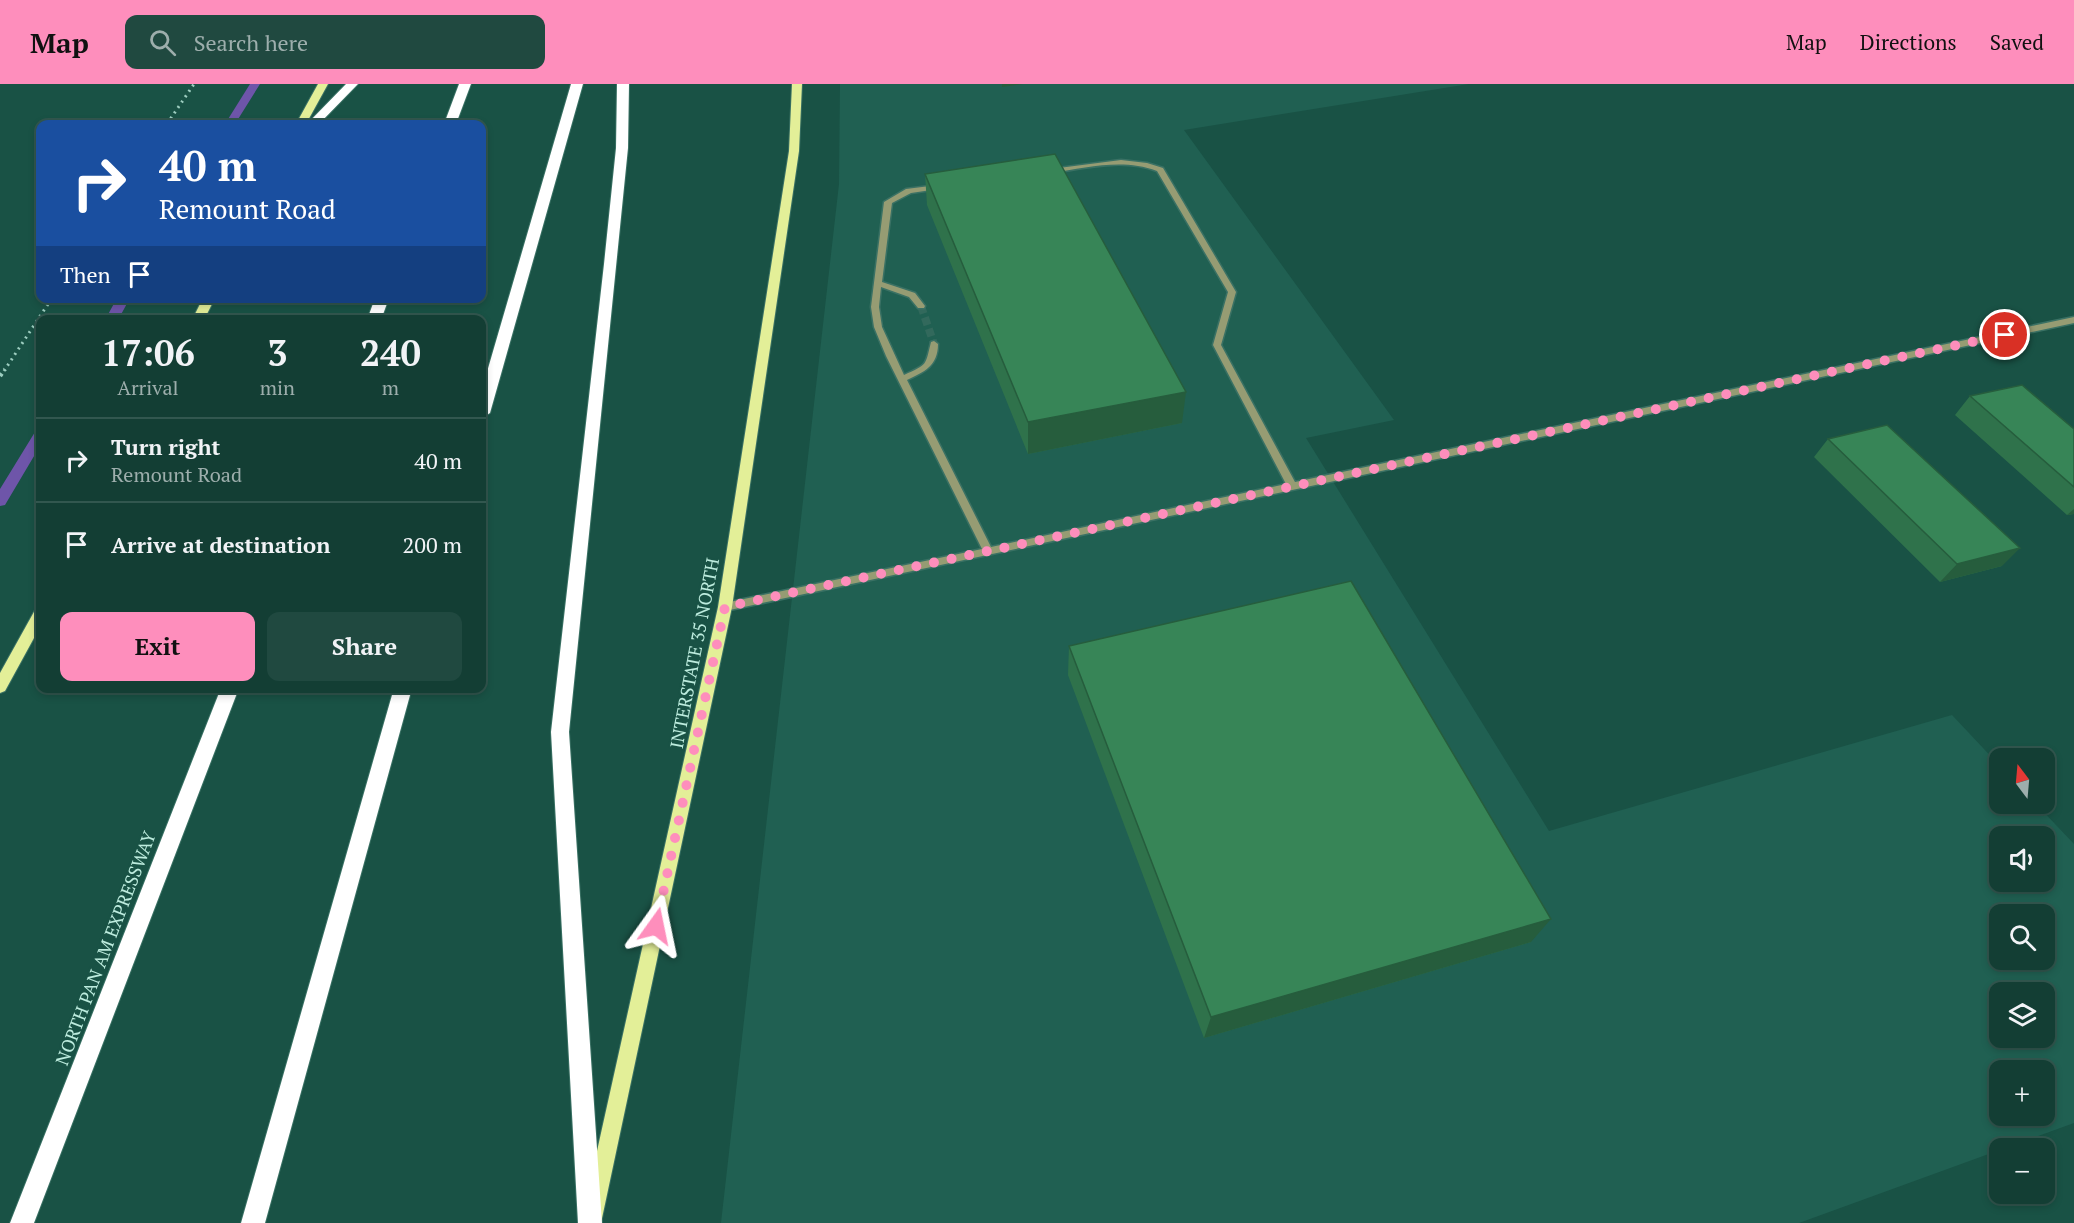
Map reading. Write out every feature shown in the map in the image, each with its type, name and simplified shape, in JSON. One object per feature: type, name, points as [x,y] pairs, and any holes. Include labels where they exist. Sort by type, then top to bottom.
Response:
[{"type":"highway","points":[[317,120],[352,84]]},
{"type":"highway","points":[[452,120],[465,84]]},
{"type":"highway","points":[[486,399],[577,84]]},
{"type":"highway","points":[[591,1223],[560,732],[611,264],[622,148],[623,84]]},
{"type":"highway","name":"NORTH PAN AM EXPRESSWAY","points":[[22,1223],[228,693]]},
{"type":"highway","points":[[253,1223],[402,693]]},
{"type":"main road","points":[[303,120],[323,84]]},
{"type":"main road","name":"INTERSTATE 35 NORTH","points":[[591,1223],[725,607],[794,152],[796,84]]},
{"type":"main road","points":[[0,687],[36,621]]},
{"type":"street","points":[[1037,173],[1119,162],[1145,163],[1160,170],[1232,292],[1217,345],[1292,486]]},
{"type":"street","points":[[944,186],[909,191],[888,202],[875,307],[878,327],[902,379],[988,551]]},
{"type":"street","points":[[878,283],[912,295],[921,306]]},
{"type":"street","points":[[725,607],[2074,320]]},
{"type":"street","points":[[902,379],[928,366],[935,356],[934,344]]},
{"type":"shaded area","points":[[840,84],[1469,84],[1184,130],[1394,420],[1306,438],[1549,831],[1952,715],[1989,754],[1989,814],[2046,814],[2074,844],[2074,1123],[2033,1138],[1989,1138],[1989,1154],[1799,1223],[721,1223],[839,184]]},
{"type":"building","points":[[1055,154],[1186,392],[1028,422],[925,174]]},
{"type":"building","points":[[2022,385],[2074,429],[2074,487],[1970,396]]},
{"type":"building","points":[[1887,425],[2020,548],[1957,564],[1828,439]]},
{"type":"building","points":[[1351,581],[1551,919],[1211,1017],[1069,646]]},
{"type":"waterway","points":[[232,120],[255,84]]},
{"type":"waterway","points":[[114,315],[121,303]]},
{"type":"waterway","points":[[0,501],[36,442]]},
{"type":"tunnel","points":[[921,306],[934,344]]},
{"type":"railway","points":[[170,120],[194,84]]},
{"type":"railway","points":[[41,315],[49,303]]},
{"type":"railway","points":[[4,371],[36,322]]},
{"type":"railway","points":[[0,376],[5,369]]},
{"type":"route","points":[[656,926],[725,607],[2005,335]]}]
